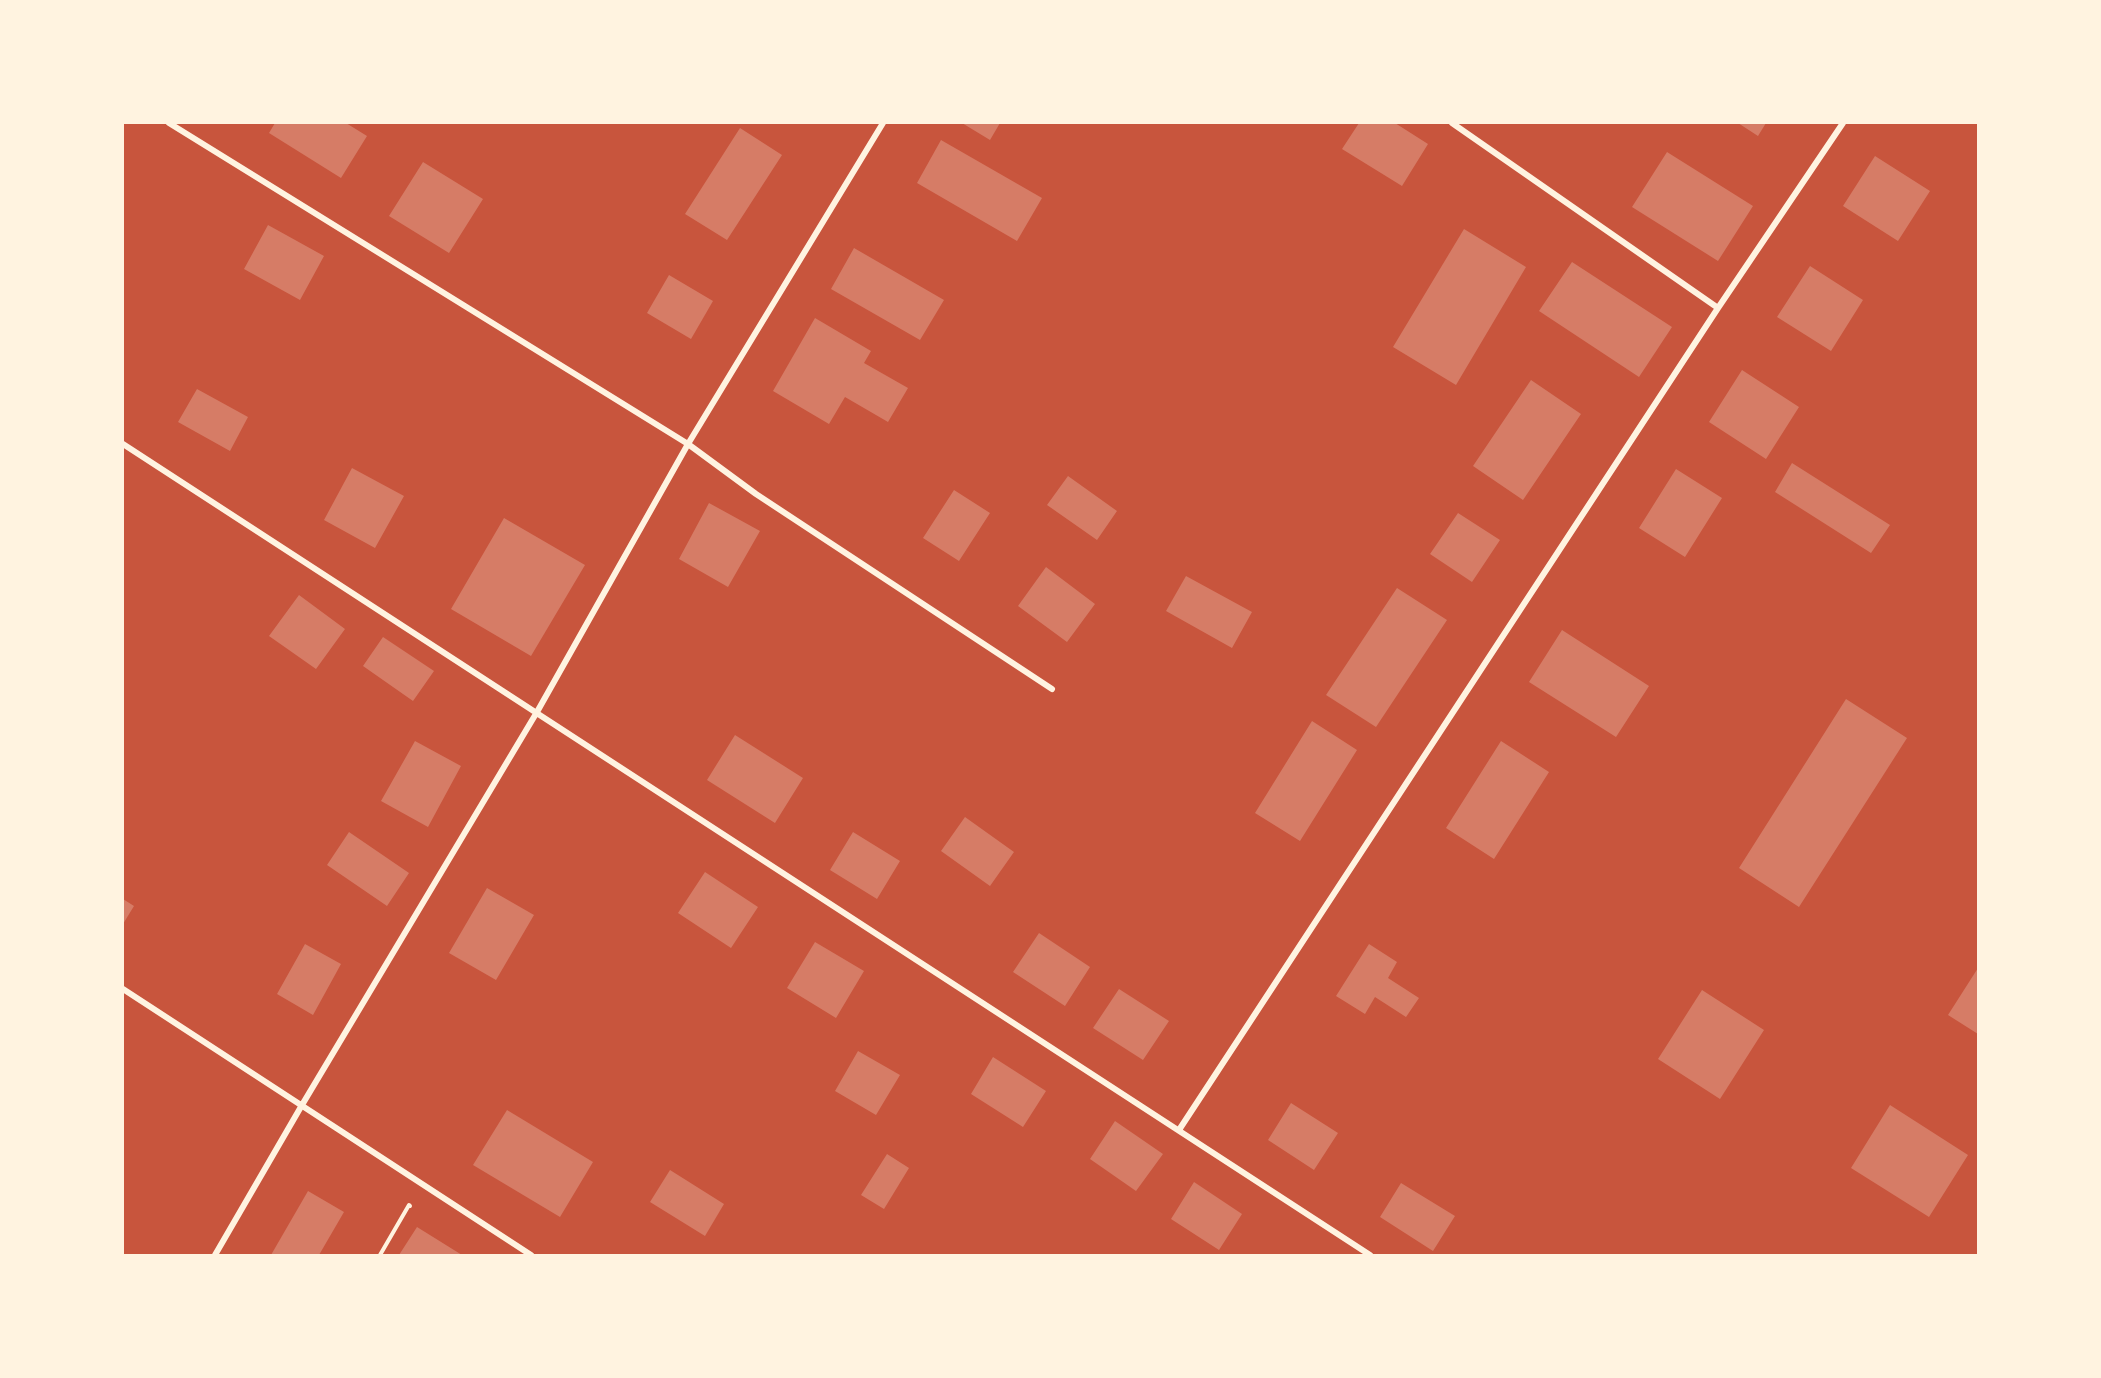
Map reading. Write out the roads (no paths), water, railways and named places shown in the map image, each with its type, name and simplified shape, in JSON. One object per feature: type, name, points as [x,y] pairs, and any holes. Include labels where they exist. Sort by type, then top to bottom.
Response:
[{"type":"street","points":[[169,123],[688,444],[756,494],[1052,689]]},
{"type":"street","points":[[215,1255],[537,712],[688,444],[883,123]]},
{"type":"street","points":[[1452,123],[1718,308]]},
{"type":"street","points":[[1179,1130],[1718,308],[1843,123]]},
{"type":"street","points":[[123,444],[1370,1255]]},
{"type":"street","points":[[123,989],[531,1255]]}]
